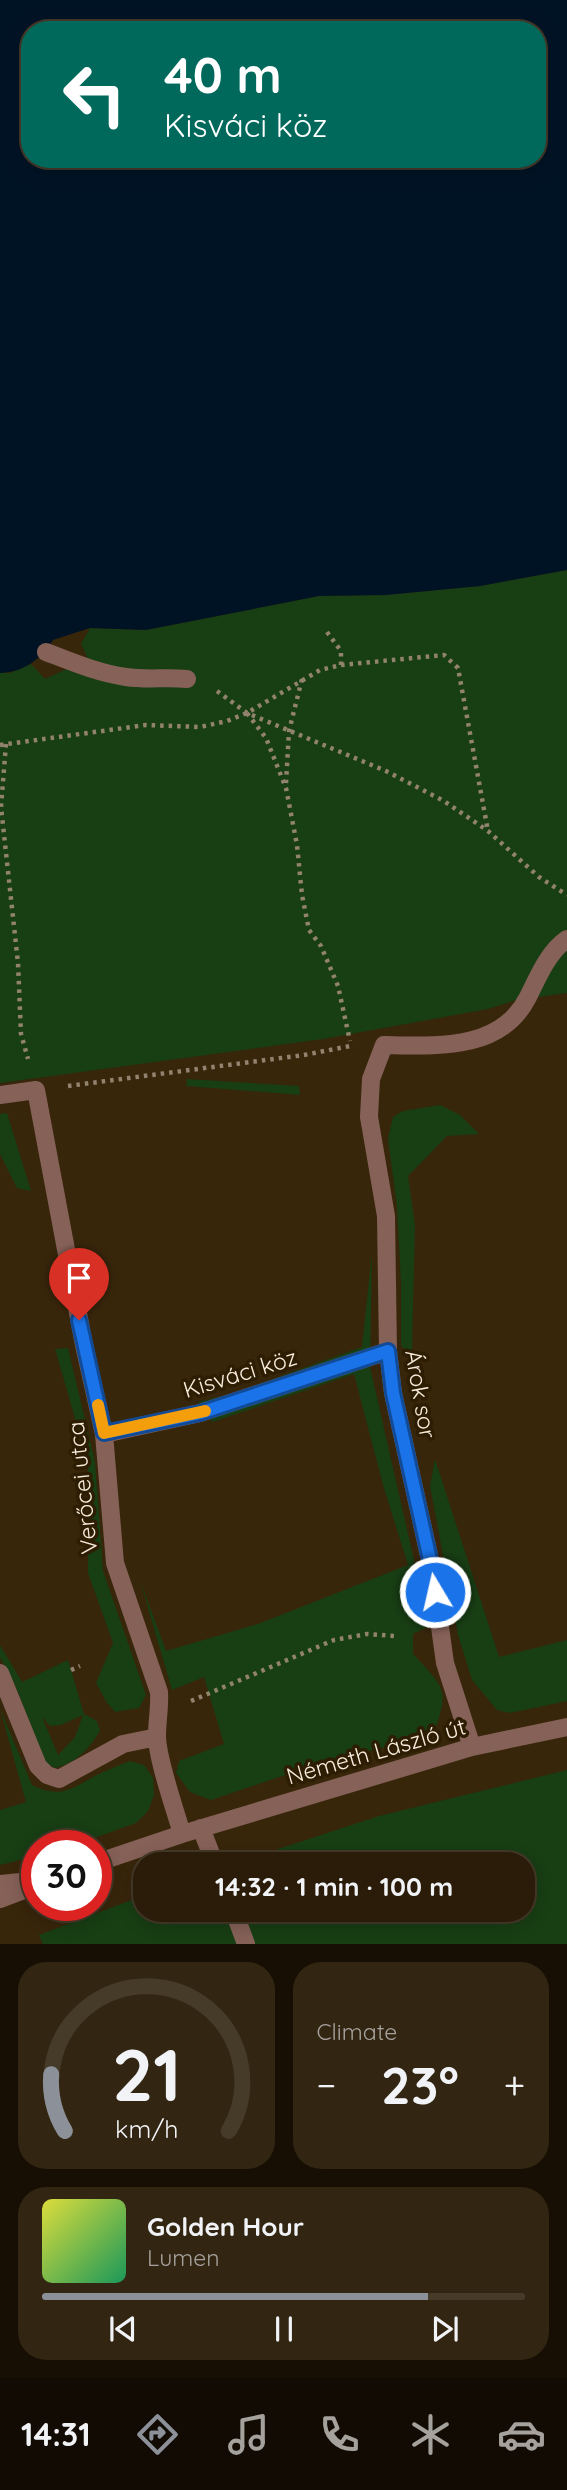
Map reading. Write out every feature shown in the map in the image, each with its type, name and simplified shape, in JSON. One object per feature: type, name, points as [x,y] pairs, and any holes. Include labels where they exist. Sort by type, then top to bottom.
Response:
[{"type":"street","points":[[46,652],[116,676],[187,679]]},
{"type":"street","name":"Árok sor","points":[[472,1747],[445,1663],[432,1569],[393,1393],[388,1351],[386,1216],[369,1116],[371,1079],[384,1045],[429,1046],[462,1042],[498,1031],[520,1013],[544,965],[567,939]]},
{"type":"street","points":[[0,1095],[36,1090]]},
{"type":"street","name":"Verőcei utca","points":[[36,1090],[84,1345],[104,1433],[115,1563],[159,1692],[157,1737],[182,1833]]},
{"type":"street","name":"Kisváci köz","points":[[104,1433],[200,1413],[388,1351]]},
{"type":"street","points":[[0,1672],[38,1766],[47,1775],[59,1779],[123,1744],[157,1737]]},
{"type":"street","name":"Németh László út","points":[[112,1857],[182,1833],[472,1747],[567,1727]]},
{"type":"street","points":[[201,1828],[210,1852]]},
{"type":"street","points":[[0,1884],[21,1883]]},
{"type":"street","points":[[0,1899],[21,1890]]},
{"type":"street","points":[[238,1922],[246,1944]]},
{"type":"path","points":[[327,632],[341,652],[341,665]]},
{"type":"path","points":[[247,713],[266,738],[286,788],[309,930],[321,946],[338,986],[352,1046],[303,1055],[36,1090],[21,1034],[17,950],[1,807],[3,744],[146,725],[200,727],[247,713],[320,670],[341,665],[444,655],[458,668],[488,831]]},
{"type":"path","points":[[187,679],[213,688],[247,713],[386,771],[444,800],[488,831],[539,877],[567,895]]},
{"type":"path","points":[[286,788],[289,731],[302,679]]},
{"type":"path","points":[[160,1714],[334,1640],[367,1634],[394,1636]]},
{"type":"path","points":[[71,1670],[80,1666]]},
{"type":"green space","points":[[567,570],[567,993],[516,1000],[488,1009],[323,1039],[0,1083],[0,673],[10,673],[31,664],[45,679],[88,659],[81,644],[90,628],[146,630],[319,596],[386,595],[480,586]]},
{"type":"green space","points":[[187,1079],[299,1086],[300,1095],[186,1086]]},
{"type":"green space","points":[[440,1105],[460,1115],[479,1134],[447,1136],[408,1176],[415,1225],[412,1349],[420,1360],[409,1356],[401,1345],[397,1206],[388,1139],[393,1117],[403,1111]]},
{"type":"green space","points":[[7,1113],[31,1191],[17,1188],[0,1154],[0,1114]]},
{"type":"green space","points":[[372,1252],[370,1367],[429,1626],[413,1634],[413,1654],[438,1683],[443,1699],[442,1708],[433,1735],[318,1764],[211,1800],[190,1792],[176,1773],[179,1761],[224,1744],[204,1677],[172,1690],[140,1580],[166,1651],[258,1624],[408,1565],[383,1485],[354,1374],[212,1422],[198,1402],[234,1393],[362,1347]]},
{"type":"green space","points":[[68,1348],[95,1462],[103,1571],[146,1695],[139,1708],[115,1712],[96,1683],[113,1643],[88,1573],[88,1463],[55,1349]]},
{"type":"green space","points":[[435,1459],[499,1657],[567,1640],[567,1701],[510,1713],[497,1710],[472,1680],[458,1635],[430,1486]]},
{"type":"green space","points":[[0,1645],[22,1682],[68,1660],[84,1714],[97,1721],[100,1731],[75,1759],[54,1768],[45,1762],[15,1685],[0,1657]],"holes":[[[83,1715],[75,1737],[58,1755],[42,1717],[50,1726],[61,1725]]]},
{"type":"green space","points":[[0,1709],[32,1785],[60,1792],[130,1761],[144,1765],[153,1778],[154,1795],[148,1811],[136,1823],[112,1832],[21,1830],[21,1860],[0,1865],[0,1810],[26,1802]]},
{"type":"green space","points":[[567,1770],[567,1944],[43,1944],[39,1935],[76,1921],[112,1921],[112,1907],[133,1900],[133,1922],[535,1922],[535,1852],[270,1852],[379,1816]]},
{"type":"water","points":[[0,0],[567,0],[567,570],[480,586],[386,595],[319,596],[146,630],[90,628],[53,640],[31,664],[0,673]]},
{"type":"slow traffic","points":[[98,1405],[104,1433],[205,1411]]},
{"type":"route","points":[[79,1320],[104,1433],[200,1413],[388,1351],[393,1393],[435,1592]]}]
